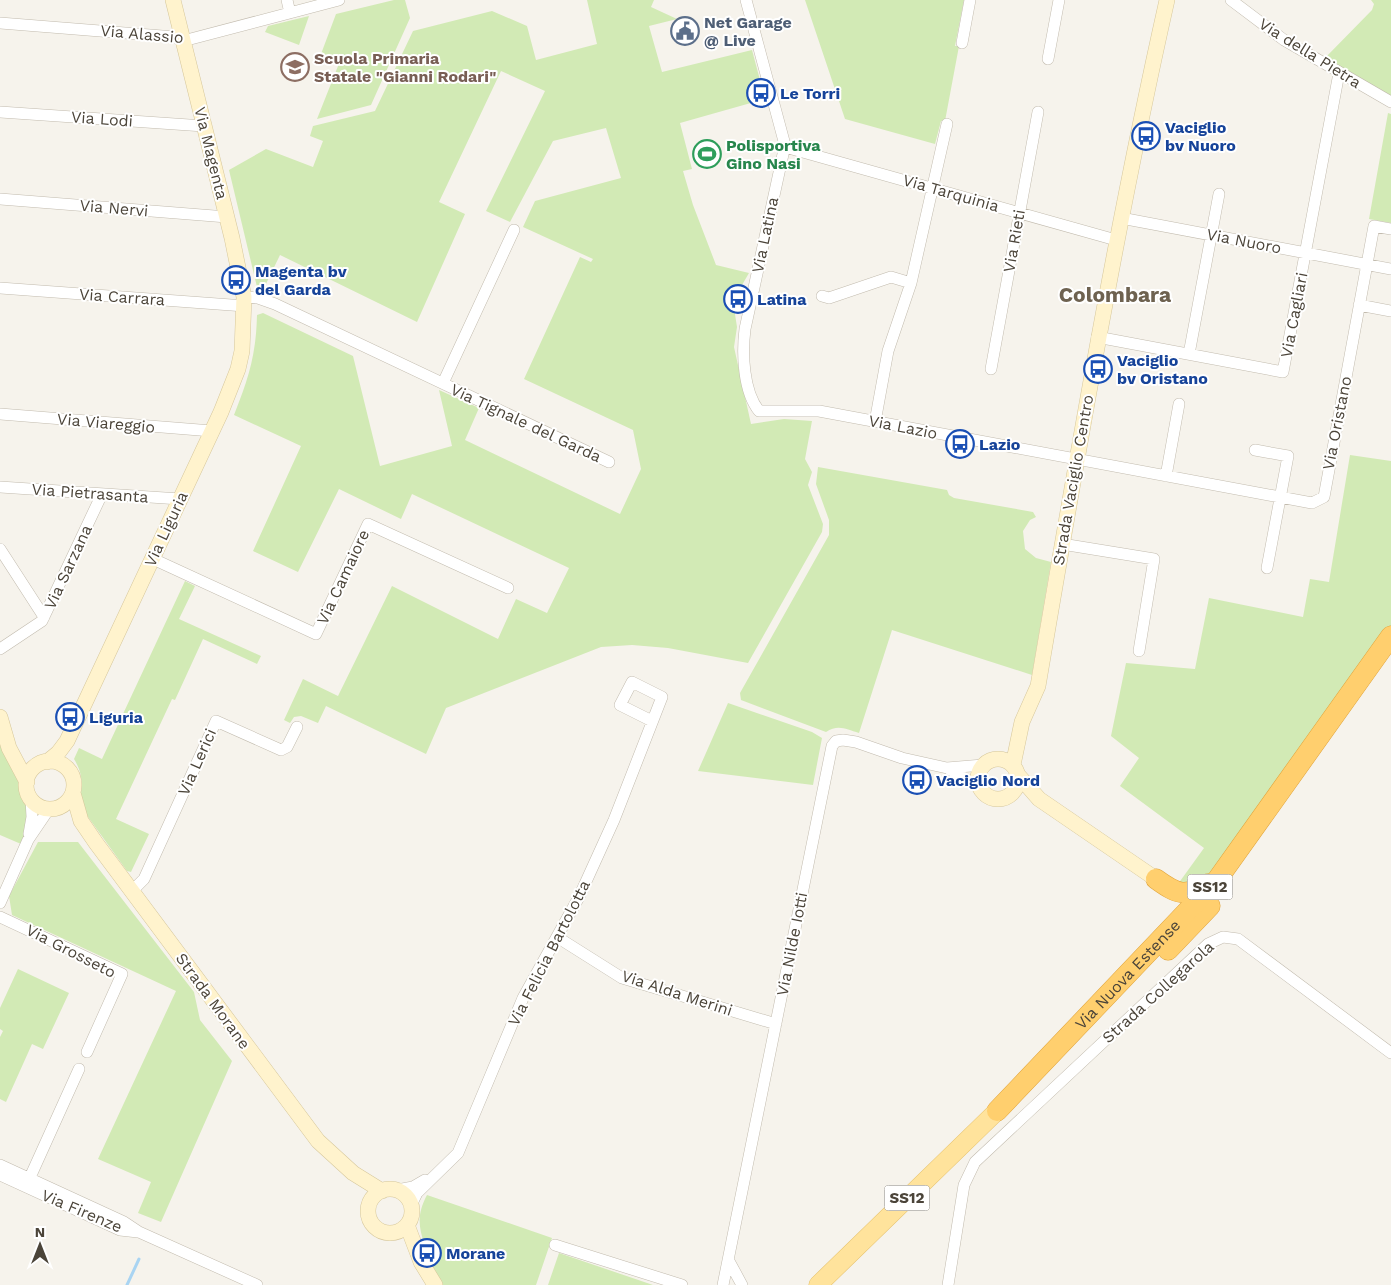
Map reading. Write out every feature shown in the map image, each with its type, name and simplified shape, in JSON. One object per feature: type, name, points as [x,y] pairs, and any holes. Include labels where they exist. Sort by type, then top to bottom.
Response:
[{"type":"highway","name":"Via Nuova Estense","points":[[997,1111],[1217,880],[1391,636]]},
{"type":"highway","name":"Via Nuova Estense","points":[[997,1111],[1162,956],[1217,898],[1391,660]]},
{"type":"highway","points":[[1163,884],[1182,893],[1192,893],[1217,880]]},
{"type":"highway","points":[[1156,944],[1174,912],[1163,884]]},
{"type":"main road","name":"Via Nuova Estense","points":[[818,1285],[997,1111]]},
{"type":"street","name":"Via Magenta","points":[[173,0],[227,217],[244,302]]},
{"type":"street","points":[[287,0],[290,13]]},
{"type":"street","name":"Via Alassio","points":[[0,23],[175,37],[183,40],[339,0]]},
{"type":"street","points":[[746,0],[785,147]]},
{"type":"street","points":[[962,43],[970,0]]},
{"type":"street","points":[[1048,58],[1059,0]]},
{"type":"street","name":"Strada Vaciglio Centro","points":[[989,762],[1022,722],[1038,686],[1097,337],[1167,0]]},
{"type":"street","name":"Via della Pietra","points":[[1231,0],[1246,5],[1284,40],[1391,102]]},
{"type":"street","name":"Via Cagliari","points":[[1097,337],[1283,372],[1339,73]]},
{"type":"street","name":"Via Lodi","points":[[0,112],[204,126]]},
{"type":"street","name":"Via Rieti","points":[[991,369],[1038,112]]},
{"type":"street","points":[[875,422],[888,351],[911,283],[947,124]]},
{"type":"street","name":"Via Tarquinia","points":[[785,147],[1116,240]]},
{"type":"street","name":"Via Latina","points":[[759,411],[753,403],[742,355],[745,328],[785,147]]},
{"type":"street","points":[[1189,354],[1219,194]]},
{"type":"street","name":"Via Nervi","points":[[0,199],[227,217]]},
{"type":"street","name":"Via Nuoro","points":[[1121,218],[1391,268]]},
{"type":"street","points":[[1367,264],[1374,226],[1391,229]]},
{"type":"street","name":"Via Tignale del Garda","points":[[443,383],[514,230]]},
{"type":"street","name":"Via Oristano","points":[[1077,459],[1312,503],[1324,497],[1367,264]]},
{"type":"street","points":[[822,296],[829,298],[891,277],[911,283]]},
{"type":"street","name":"Via Carrara","points":[[0,288],[244,302]]},
{"type":"street","name":"Via Tignale del Garda","points":[[244,302],[258,298],[275,304],[609,462]]},
{"type":"street","name":"Via Liguria","points":[[45,762],[64,746],[212,431],[238,368],[244,335],[244,302]]},
{"type":"street","points":[[1360,305],[1391,311]]},
{"type":"street","points":[[1166,476],[1179,404]]},
{"type":"street","name":"Via Lazio","points":[[759,411],[818,411],[1077,459]]},
{"type":"street","name":"Via Viareggio","points":[[0,414],[212,431]]},
{"type":"street","points":[[1255,450],[1288,456],[1267,568]]},
{"type":"street","name":"Via Pietrasanta","points":[[0,487],[180,500]]},
{"type":"street","name":"Via Sarzana","points":[[0,649],[44,617],[102,494]]},
{"type":"street","name":"Via Camaiore","points":[[153,559],[316,634],[368,524],[508,588]]},
{"type":"street","points":[[1062,544],[1154,559],[1138,651]]},
{"type":"street","points":[[0,549],[44,617]]},
{"type":"street","points":[[0,717],[6,739],[27,782]]},
{"type":"street","name":"Via Lerici","points":[[132,891],[144,879],[216,721],[281,750],[287,747],[297,727]]},
{"type":"street","name":"Via Felicia Bartolotta","points":[[411,1205],[417,1193],[458,1153],[524,998],[578,897],[614,820],[652,721]]},
{"type":"street","name":"Strada Vaciglio Centro","points":[[1015,770],[1022,722]]},
{"type":"street","points":[[6,739],[25,756],[45,762],[55,762],[66,768],[73,777],[73,793],[64,805],[53,809],[42,807],[31,799]]},
{"type":"street","name":"Via Nilde Iotti","points":[[723,1285],[832,746],[836,741],[856,742],[902,758],[947,768],[979,787]]},
{"type":"street","points":[[64,746],[66,768]]},
{"type":"street","points":[[1039,799],[1007,798],[999,800],[989,797],[979,787],[978,774],[989,762],[1004,760],[1015,770],[1039,799],[1163,884]]},
{"type":"street","points":[[0,903],[28,840],[32,817],[31,799],[27,791],[27,782],[33,769],[45,762]]},
{"type":"street","name":"Via Nilde Iotti","points":[[947,768],[989,762]]},
{"type":"street","points":[[1007,798],[1015,790],[1015,770]]},
{"type":"street","name":"Strada Morane","points":[[73,793],[81,821],[318,1141],[353,1173],[384,1194]]},
{"type":"street","points":[[28,840],[53,809]]},
{"type":"street","name":"Strada Morane","points":[[53,809],[81,821]]},
{"type":"street","name":"Via Grosseto","points":[[0,916],[122,974],[87,1052]]},
{"type":"street","name":"Via Alda Merini","points":[[557,937],[622,978],[776,1024]]},
{"type":"street","name":"Strada Collegarola","points":[[948,1285],[964,1185],[975,1162],[1208,944],[1223,937],[1238,939],[1391,1053]]},
{"type":"street","name":"Via Firenze","points":[[28,1183],[79,1070]]},
{"type":"street","name":"Via Firenze","points":[[0,1165],[28,1183]]},
{"type":"street","name":"Via Firenze","points":[[0,1175],[28,1183],[124,1222],[139,1232],[257,1285]]},
{"type":"street","name":"Via Felicia Bartolotta","points":[[384,1194],[413,1187],[433,1176]]},
{"type":"street","points":[[384,1194],[408,1199],[411,1205],[410,1219],[401,1228],[380,1230],[374,1226],[368,1213],[384,1194]]},
{"type":"street","points":[[401,1228],[435,1285]]},
{"type":"street","points":[[556,1245],[682,1285]]},
{"type":"street","points":[[729,1261],[742,1285]]},
{"type":"green space","points":[[394,0],[405,0],[410,18],[371,105],[317,119],[340,61],[321,54],[336,14]]},
{"type":"green space","points":[[587,0],[654,0],[651,7],[677,19],[649,26],[662,72],[752,50],[765,99],[680,123],[692,169],[683,171],[693,205],[716,265],[749,273],[738,292],[734,308],[737,327],[734,347],[751,424],[784,419],[812,421],[805,459],[812,472],[808,485],[823,524],[822,532],[748,663],[668,648],[632,645],[601,647],[446,708],[426,754],[326,706],[318,723],[301,716],[294,717],[290,723],[284,720],[303,679],[338,696],[392,586],[498,639],[516,599],[547,613],[569,568],[412,494],[401,519],[339,489],[298,572],[253,551],[301,446],[234,415],[251,366],[257,315],[263,313],[353,356],[380,466],[452,446],[439,390],[479,408],[465,440],[620,514],[641,469],[633,430],[524,379],[580,257],[591,262],[593,259],[523,227],[535,201],[621,178],[606,128],[553,141],[510,222],[486,211],[545,91],[501,71],[439,202],[465,214],[417,322],[280,255],[263,290],[257,287],[229,170],[266,149],[313,167],[323,141],[310,136],[313,126],[375,111],[413,31],[492,11],[527,26],[536,60],[597,44]]},
{"type":"green space","points":[[805,0],[964,0],[955,46],[959,46],[945,121],[941,121],[935,144],[845,119]]},
{"type":"green space","points":[[1371,0],[1391,0],[1391,96],[1324,59],[1372,10],[1374,4]]},
{"type":"green space","points":[[309,16],[299,45],[265,32],[268,26]]},
{"type":"green space","points":[[1388,113],[1391,114],[1391,223],[1369,219]]},
{"type":"green space","points":[[1350,455],[1391,461],[1391,628],[1219,874],[1196,889],[1178,884],[1204,848],[1120,786],[1139,758],[1111,736],[1126,663],[1195,669],[1209,598],[1303,617],[1310,579],[1329,582]]},
{"type":"green space","points":[[818,467],[947,490],[949,495],[954,498],[1033,512],[1036,517],[1030,520],[1023,531],[1025,549],[1036,558],[1051,562],[1032,675],[892,630],[859,733],[838,728],[826,732],[741,700],[740,693],[829,535],[829,520],[816,484]]},
{"type":"green space","points":[[185,581],[195,586],[179,619],[261,656],[257,664],[203,639],[175,700],[172,699],[116,819],[149,834],[131,872],[127,871],[83,810],[80,774],[74,759],[79,748],[102,759]]},
{"type":"green space","points":[[728,703],[812,732],[822,738],[813,785],[698,771]]},
{"type":"green space","points":[[0,740],[21,777],[21,791],[28,806],[29,825],[21,844],[0,835]]},
{"type":"green space","points":[[38,842],[78,842],[194,992],[200,1020],[232,1061],[161,1222],[138,1213],[151,1182],[98,1159],[176,991],[12,915],[9,896]]},
{"type":"green space","points":[[18,969],[69,993],[43,1049],[32,1044],[6,1102],[0,1099],[0,1037],[3,1031],[0,1029],[0,1008]]},
{"type":"green space","points":[[427,1195],[552,1238],[536,1285],[442,1285],[429,1262],[433,1257],[430,1248],[425,1246],[420,1226],[421,1208]]},
{"type":"green space","points":[[559,1253],[653,1285],[548,1285]]},
{"type":"waterway","points":[[127,1285],[139,1259]]},
{"type":"place","name":"Net Garage @ Live","points":[[685,31]]},
{"type":"place","name":"Scuola Primaria Statale \"Gianni Rodari\"","points":[[295,67]]},
{"type":"place","name":"Le Torri","points":[[761,93]]},
{"type":"place","name":"Vaciglio bv Nuoro","points":[[1146,136]]},
{"type":"place","name":"Polisportiva Gino Nasi","points":[[707,154]]},
{"type":"place","name":"Magenta bv del Garda","points":[[236,280]]},
{"type":"place","name":"Latina","points":[[738,299]]},
{"type":"place","name":"Vaciglio bv Oristano","points":[[1098,369]]},
{"type":"place","name":"Lazio","points":[[960,444]]},
{"type":"place","name":"Liguria","points":[[70,717]]},
{"type":"place","name":"Vaciglio Nord","points":[[917,780]]},
{"type":"place","name":"Morane","points":[[427,1253]]},
{"type":"district","name":"Colombara","points":[[1115,294]]}]
